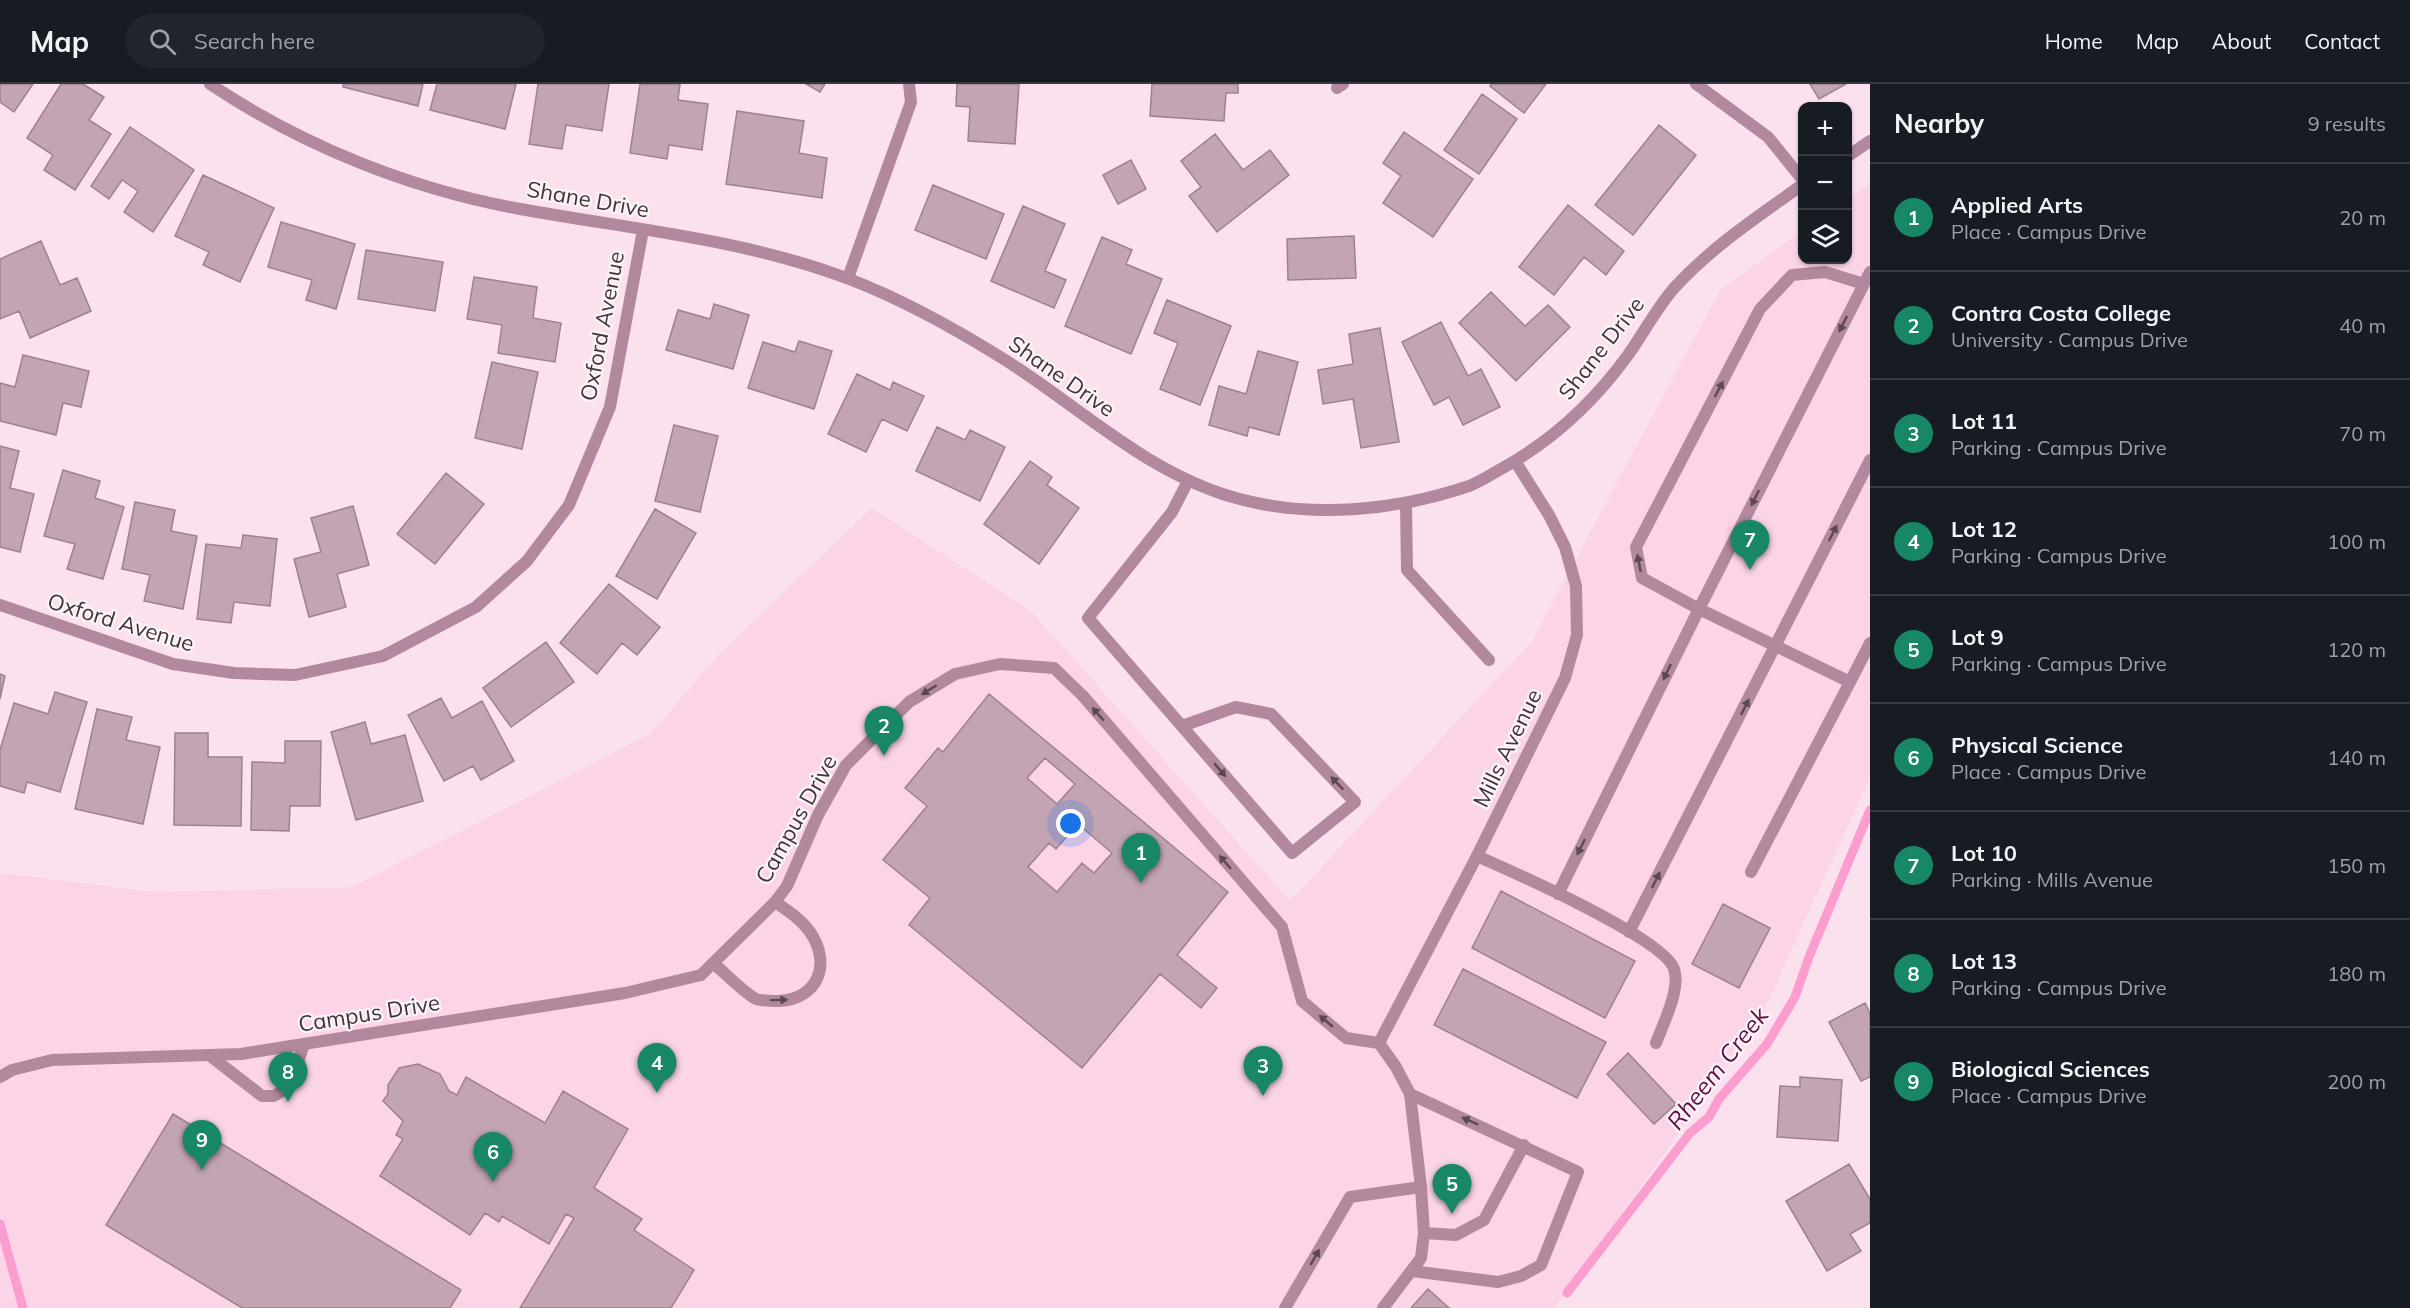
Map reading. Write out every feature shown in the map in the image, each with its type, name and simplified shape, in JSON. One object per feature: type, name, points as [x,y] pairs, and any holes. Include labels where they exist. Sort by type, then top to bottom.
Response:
[{"type":"street","name":"Shane Drive","points":[[210,84],[309,141],[380,171],[451,194],[520,209],[747,248],[848,278],[894,298],[1003,359],[1103,430],[1188,481],[1236,498],[1283,507],[1333,510],[1406,503],[1474,484],[1515,461],[1558,432],[1600,391],[1628,356],[1672,290],[1723,240],[1798,188]]},
{"type":"street","points":[[848,278],[911,102],[909,84]]},
{"type":"street","points":[[1696,84],[1768,137],[1798,173]]},
{"type":"street","points":[[1852,153],[1870,141]]},
{"type":"street","name":"Oxford Avenue","points":[[0,605],[173,664],[234,673],[295,675],[383,656],[476,607],[527,561],[569,505],[610,407],[643,230]]},
{"type":"street","points":[[1850,682],[1699,609],[1642,578],[1636,547],[1760,309],[1792,275],[1825,272],[1864,284]]},
{"type":"street","points":[[1558,894],[1870,272]]},
{"type":"street","points":[[1629,932],[1870,460]]},
{"type":"street","name":"Mills Avenue","points":[[1379,1043],[1477,856],[1565,678],[1577,636],[1575,586],[1565,547],[1549,514],[1515,461]]},
{"type":"street","points":[[1182,726],[1236,707],[1271,714],[1355,802],[1292,853],[1088,618],[1172,512],[1188,481]]},
{"type":"street","points":[[1406,503],[1407,570],[1489,660]]},
{"type":"street","points":[[1751,872],[1870,643]]},
{"type":"street","name":"Campus Drive","points":[[0,1077],[12,1070],[52,1060],[241,1054],[625,993],[701,975],[775,902],[787,886],[818,815],[846,765],[909,702],[955,674],[1000,664],[1054,668],[1083,696],[1282,927],[1302,1001],[1346,1038],[1379,1043]]},
{"type":"street","points":[[1477,856],[1558,894],[1629,932],[1666,956],[1674,968],[1676,987],[1656,1043]]},
{"type":"street","points":[[713,963],[756,999],[795,1000],[811,990],[819,973],[819,952],[811,933],[799,919],[775,902]]},
{"type":"street","points":[[1379,1043],[1396,1067],[1410,1094],[1424,1233],[1421,1258],[1383,1308]]},
{"type":"street","points":[[208,1055],[262,1096],[274,1096],[290,1086],[304,1044]]},
{"type":"street","points":[[1410,1094],[1578,1172],[1541,1265],[1521,1276],[1498,1282],[1412,1271]]},
{"type":"street","points":[[1424,1233],[1456,1235],[1484,1220],[1524,1145]]},
{"type":"street","points":[[1285,1308],[1350,1197],[1421,1187]]},
{"type":"shaded area","points":[[1870,183],[1870,777],[1759,1021],[1554,1308],[0,1308],[0,873],[155,892],[352,887],[650,734],[723,650],[872,508],[1032,612],[1290,901],[1532,641],[1720,290],[1798,234],[1798,264],[1852,264],[1852,196]]},
{"type":"building","points":[[0,84],[33,84],[14,112],[0,102]]},
{"type":"building","points":[[61,84],[83,84],[104,97],[89,120],[111,134],[75,190],[44,170],[53,155],[27,138]]},
{"type":"building","points":[[343,84],[423,84],[418,106],[343,87]]},
{"type":"building","points":[[437,84],[516,84],[505,129],[430,110]]},
{"type":"building","points":[[538,84],[609,84],[602,131],[566,125],[562,149],[529,144]]},
{"type":"building","points":[[640,84],[680,84],[678,100],[708,104],[702,150],[669,145],[667,159],[630,153]]},
{"type":"building","points":[[806,84],[825,84],[820,92]]},
{"type":"building","points":[[957,84],[1019,84],[1015,144],[968,141],[970,107],[956,106]]},
{"type":"building","points":[[1152,84],[1238,84],[1238,93],[1226,93],[1224,121],[1150,116]]},
{"type":"building","points":[[1491,84],[1546,84],[1524,113],[1490,86]]},
{"type":"building","points":[[1810,84],[1846,84],[1819,99]]},
{"type":"building","points":[[1482,94],[1517,119],[1479,174],[1444,150]]},
{"type":"building","points":[[737,111],[804,121],[799,153],[827,158],[822,198],[726,184]]},
{"type":"building","points":[[1659,125],[1696,155],[1633,235],[1595,205]]},
{"type":"building","points":[[130,127],[194,170],[153,232],[124,212],[138,191],[122,180],[109,199],[91,186]]},
{"type":"building","points":[[1404,132],[1473,179],[1433,237],[1383,203],[1401,176],[1383,163]]},
{"type":"building","points":[[1215,134],[1243,170],[1270,150],[1289,175],[1217,232],[1189,196],[1201,187],[1181,161]]},
{"type":"building","points":[[1131,160],[1146,189],[1118,204],[1103,175]]},
{"type":"building","points":[[203,175],[274,208],[240,282],[203,265],[209,252],[175,236]]},
{"type":"building","points":[[933,185],[1004,214],[986,259],[915,230]]},
{"type":"building","points":[[1568,205],[1624,251],[1606,275],[1584,257],[1554,295],[1519,267]]},
{"type":"building","points":[[1023,206],[1065,224],[1045,271],[1066,280],[1054,308],[991,281]]},
{"type":"building","points":[[281,222],[355,244],[336,309],[306,300],[312,280],[268,267]]},
{"type":"building","points":[[1354,236],[1356,278],[1288,280],[1287,239]]},
{"type":"building","points":[[1102,237],[1132,250],[1126,264],[1162,279],[1131,354],[1065,326]]},
{"type":"building","points":[[41,241],[60,285],[77,278],[91,311],[30,338],[19,311],[0,319],[0,259]]},
{"type":"building","points":[[366,250],[443,262],[435,311],[358,299]]},
{"type":"building","points":[[474,277],[537,287],[533,318],[561,323],[555,362],[498,353],[502,325],[467,319]]},
{"type":"building","points":[[1491,292],[1525,326],[1548,305],[1570,327],[1516,381],[1459,323]]},
{"type":"building","points":[[1167,300],[1231,326],[1200,405],[1160,389],[1178,343],[1154,333]]},
{"type":"building","points":[[714,304],[749,315],[733,369],[666,350],[678,310],[710,319]]},
{"type":"building","points":[[1441,322],[1468,376],[1481,369],[1500,407],[1463,425],[1449,397],[1434,405],[1402,342]]},
{"type":"building","points":[[1380,328],[1399,442],[1361,448],[1353,399],[1323,404],[1318,370],[1353,364],[1349,334]]},
{"type":"building","points":[[799,341],[832,351],[814,409],[748,388],[763,342],[795,352]]},
{"type":"building","points":[[1258,351],[1298,362],[1279,435],[1249,427],[1247,436],[1209,425],[1219,386],[1246,394]]},
{"type":"building","points":[[23,355],[89,371],[81,407],[63,403],[56,435],[0,421],[0,383],[15,387]]},
{"type":"building","points":[[492,362],[538,372],[522,449],[475,438]]},
{"type":"building","points":[[857,374],[890,390],[893,382],[924,396],[907,431],[882,419],[866,452],[828,434]]},
{"type":"building","points":[[674,425],[718,436],[700,512],[655,501]]},
{"type":"building","points":[[937,427],[965,440],[970,430],[1005,447],[980,501],[916,471]]},
{"type":"building","points":[[0,446],[19,451],[10,488],[34,494],[20,552],[0,547]]},
{"type":"building","points":[[1030,461],[1052,477],[1047,485],[1079,508],[1039,564],[984,524]]},
{"type":"building","points":[[63,470],[100,481],[95,498],[124,507],[103,579],[67,569],[75,544],[44,536]]},
{"type":"building","points":[[446,473],[484,504],[435,564],[397,534]]},
{"type":"building","points":[[135,502],[175,510],[171,531],[197,536],[183,609],[144,601],[150,575],[122,569]]},
{"type":"building","points":[[353,506],[369,565],[337,574],[346,607],[309,617],[294,559],[321,552],[311,518]]},
{"type":"building","points":[[655,509],[696,533],[657,599],[616,576]]},
{"type":"building","points":[[243,535],[277,539],[270,606],[234,602],[231,623],[197,619],[206,544],[241,548]]},
{"type":"building","points":[[609,584],[660,627],[637,655],[622,643],[597,674],[560,643]]},
{"type":"building","points":[[546,642],[574,682],[511,727],[483,688]]},
{"type":"building","points":[[0,674],[5,676],[0,699]]},
{"type":"building","points":[[55,692],[87,702],[60,792],[27,782],[24,793],[0,786],[0,750],[14,703],[48,714]]},
{"type":"building","points":[[989,694],[1228,892],[1177,955],[1217,988],[1201,1008],[1160,974],[1082,1068],[909,925],[930,898],[883,860],[927,806],[905,788],[938,748],[943,752]],"holes":[[[1045,758],[1075,784],[1057,804],[1027,778]],[[1078,824],[1112,853],[1094,873],[1082,863],[1057,892],[1028,867],[1049,843],[1056,849]]]},
{"type":"building","points":[[441,698],[452,718],[482,701],[514,761],[481,780],[473,766],[444,781],[408,715]]},
{"type":"building","points":[[97,709],[132,717],[126,740],[160,747],[143,824],[75,809]]},
{"type":"building","points":[[365,722],[371,744],[405,735],[423,801],[356,820],[331,732]]},
{"type":"building","points":[[175,733],[208,733],[208,757],[242,757],[241,826],[174,825]]},
{"type":"building","points":[[285,741],[321,741],[320,806],[290,806],[289,831],[251,830],[252,762],[285,763]]},
{"type":"building","points":[[1501,891],[1635,961],[1605,1018],[1472,948]]},
{"type":"building","points":[[1723,904],[1770,928],[1739,988],[1692,964]]},
{"type":"building","points":[[1463,969],[1606,1042],[1577,1098],[1434,1025]]},
{"type":"building","points":[[1865,1003],[1870,1013],[1870,1077],[1861,1081],[1829,1022]]},
{"type":"building","points":[[1628,1053],[1676,1104],[1654,1124],[1607,1074]]},
{"type":"building","points":[[418,1064],[440,1074],[449,1091],[457,1095],[466,1077],[545,1123],[563,1091],[628,1129],[594,1188],[642,1219],[634,1230],[694,1270],[671,1308],[520,1308],[574,1218],[566,1214],[549,1244],[502,1216],[499,1222],[485,1213],[470,1235],[380,1176],[403,1139],[396,1135],[403,1121],[383,1101],[388,1094],[388,1085],[399,1068]]},
{"type":"building","points":[[1800,1077],[1842,1080],[1838,1141],[1777,1137],[1780,1086],[1800,1087]]},
{"type":"building","points":[[173,1114],[461,1290],[450,1308],[242,1308],[106,1225]]},
{"type":"building","points":[[1849,1164],[1870,1199],[1870,1223],[1850,1234],[1861,1251],[1827,1271],[1786,1201]]},
{"type":"building","points":[[1428,1289],[1449,1308],[1411,1308]]},
{"type":"waterway","name":"Rheem Creek","points":[[1567,1293],[1690,1133],[1709,1117],[1719,1099],[1767,1044],[1795,997],[1809,957],[1870,810]]},
{"type":"waterway","points":[[0,1224],[23,1308]]},
{"type":"place","name":"Lot 10","points":[[1750,570]]},
{"type":"place","name":"Contra Costa College","points":[[884,756]]},
{"type":"place","name":"Applied Arts","points":[[1141,883]]},
{"type":"place","name":"Lot 12","points":[[657,1093]]},
{"type":"place","name":"Lot 11","points":[[1263,1096]]},
{"type":"place","name":"Lot 13","points":[[288,1102]]},
{"type":"place","name":"Biological Sciences","points":[[202,1170]]},
{"type":"place","name":"Physical Science","points":[[493,1182]]},
{"type":"place","name":"Lot 9","points":[[1452,1214]]}]
